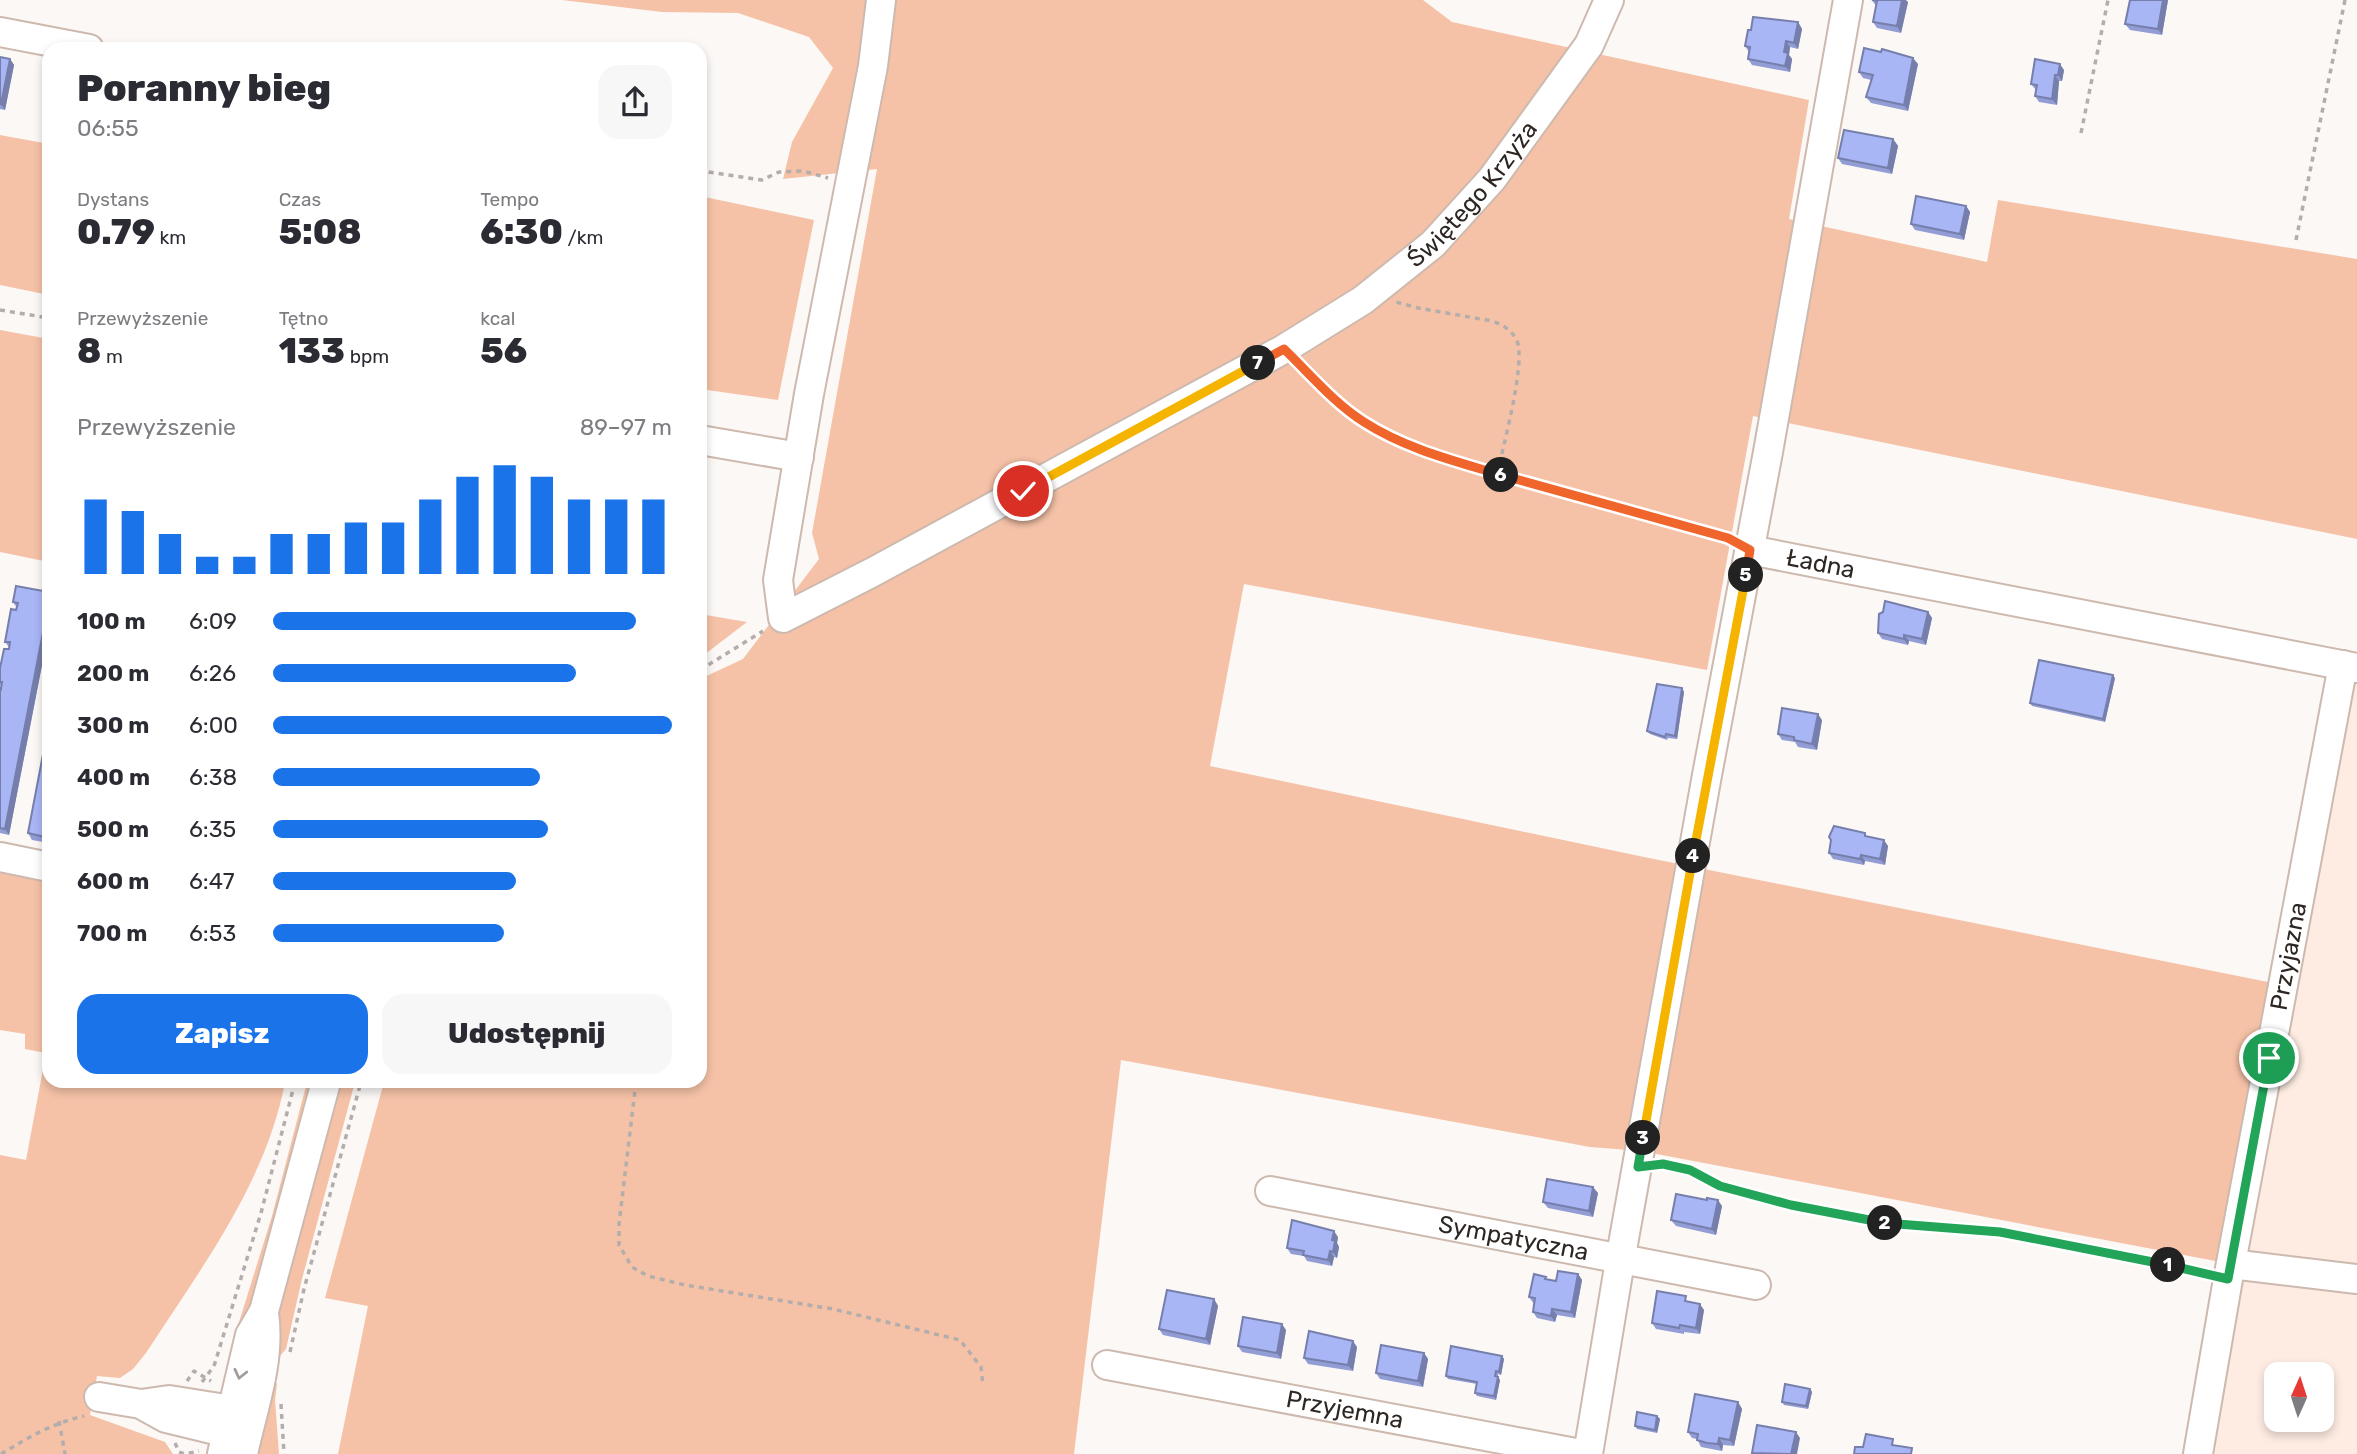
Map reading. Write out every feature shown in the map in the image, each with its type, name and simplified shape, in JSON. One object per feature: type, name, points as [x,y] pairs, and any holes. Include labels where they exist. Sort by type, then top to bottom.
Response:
[{"type":"street","points":[[783,618],[778,580],[873,66],[880,0]]},
{"type":"street","name":"Świętego Krzyża","points":[[783,618],[873,572],[1287,347],[1363,300],[1433,244],[1492,179],[1589,45],[1609,0]]},
{"type":"street","points":[[1588,1454],[1620,1261],[1848,0]]},
{"type":"street","points":[[0,32],[52,42]]},
{"type":"street","points":[[707,441],[799,457]]},
{"type":"street","name":"Ładna","points":[[1750,550],[2350,667]]},
{"type":"street","name":"Przyjazna","points":[[2198,1454],[2229,1271],[2350,667]]},
{"type":"street","points":[[0,858],[42,866]]},
{"type":"street","points":[[92,1406],[169,1400],[237,1433],[265,1355],[268,1337],[264,1311],[324,1088]]},
{"type":"street","name":"Sympatyczna","points":[[1270,1191],[1620,1261],[1756,1285]]},
{"type":"street","points":[[2229,1271],[2357,1279]]},
{"type":"street","name":"Przyjemna","points":[[1107,1365],[1581,1454]]},
{"type":"path","points":[[2081,133],[2108,0]]},
{"type":"path","points":[[2295,240],[2345,0]]},
{"type":"path","points":[[707,171],[762,180],[779,172],[803,171],[850,185]]},
{"type":"path","points":[[1376,289],[1399,303],[1492,321],[1513,333],[1518,343],[1519,364],[1497,474]]},
{"type":"path","points":[[0,310],[42,317]]},
{"type":"path","points":[[1287,347],[1336,401],[1363,422],[1387,435],[1446,459],[1728,538],[1750,550]]},
{"type":"path","points":[[707,666],[783,618]]},
{"type":"path","points":[[198,1388],[214,1366],[261,1213],[293,1088]]},
{"type":"path","points":[[289,1353],[358,1088]]},
{"type":"path","points":[[635,1088],[619,1224],[619,1245],[632,1268],[648,1276],[685,1285],[833,1309],[960,1340],[981,1367],[983,1386]]},
{"type":"path","points":[[1640,1159],[1690,1170],[1720,1186],[1855,1219],[1907,1226],[2000,1232],[2229,1271]]},
{"type":"path","points":[[280,1399],[284,1454]]},
{"type":"path","points":[[1,1454],[39,1431],[92,1406]]},
{"type":"path","points":[[59,1421],[65,1454]]},
{"type":"shaded area","points":[[562,0],[1423,0],[1452,22],[1809,100],[1789,219],[1987,262],[1998,200],[2357,259],[2357,539],[1753,416],[1707,670],[1244,584],[1210,766],[1644,857],[2283,985],[2231,1264],[1641,1151],[1590,1147],[1121,1060],[1074,1454],[338,1454],[368,1306],[325,1298],[382,1088],[707,1088],[707,676],[743,659],[819,559],[812,533],[877,169],[783,179],[792,142],[833,68],[809,37],[738,13],[662,12]]},
{"type":"shaded area","points":[[0,135],[42,143],[42,294],[0,285]]},
{"type":"shaded area","points":[[707,197],[814,220],[778,400],[707,390]]},
{"type":"shaded area","points":[[0,330],[42,338],[42,561],[0,552]]},
{"type":"shaded area","points":[[707,615],[747,622],[707,653]]},
{"type":"shaded area","points":[[2343,665],[2357,668],[2357,1454],[2198,1454]]},
{"type":"shaded area","points":[[0,870],[42,879],[42,1052],[25,1049],[25,1034],[0,1030]]},
{"type":"shaded area","points":[[42,1074],[42,1088],[284,1088],[263,1155],[229,1224],[209,1257],[133,1369],[120,1378],[97,1376],[90,1415],[165,1442],[173,1454],[0,1454],[0,1155],[26,1160]]},
{"type":"shaded area","points":[[305,1088],[311,1088],[239,1350],[231,1348],[272,1216]]},
{"type":"shaded area","points":[[336,1088],[353,1088],[286,1349],[276,1357],[278,1299]]},
{"type":"shaded area","points":[[273,1377],[277,1384],[275,1400],[279,1454],[250,1454]]},
{"type":"building","points":[[1872,0],[1902,0],[1897,26],[1873,22],[1877,1]]},
{"type":"building","points":[[2130,0],[2163,0],[2158,29],[2125,24]]},
{"type":"building","points":[[1753,17],[1798,22],[1794,43],[1786,41],[1784,52],[1788,53],[1785,66],[1748,59],[1750,47],[1745,46]]},
{"type":"building","points":[[1864,48],[1881,52],[1882,49],[1913,58],[1904,105],[1866,97],[1873,75],[1859,72]]},
{"type":"building","points":[[0,57],[10,59],[1,104],[0,104]]},
{"type":"building","points":[[2035,59],[2060,64],[2058,75],[2055,75],[2052,99],[2035,96],[2037,85],[2031,84]]},
{"type":"building","points":[[1844,130],[1893,139],[1888,168],[1838,158]]},
{"type":"building","points":[[1916,196],[1966,206],[1960,234],[1911,224]]},
{"type":"building","points":[[16,586],[42,591],[42,637],[5,829],[0,828],[0,668],[4,649],[9,649],[10,642],[5,642],[11,609],[16,610],[18,603],[13,602]]},
{"type":"building","points":[[1885,601],[1928,612],[1922,639],[1904,635],[1904,639],[1878,633],[1879,614],[1883,612]]},
{"type":"building","points":[[2039,660],[2113,675],[2103,719],[2030,703]]},
{"type":"building","points":[[1657,684],[1682,688],[1675,736],[1666,734],[1665,737],[1647,731]]},
{"type":"building","points":[[1782,708],[1818,714],[1812,744],[1778,734]]},
{"type":"building","points":[[42,760],[42,836],[28,833]]},
{"type":"building","points":[[1834,826],[1884,840],[1880,859],[1861,855],[1860,859],[1829,853],[1829,837]]},
{"type":"building","points":[[1547,1179],[1593,1187],[1589,1211],[1543,1202]]},
{"type":"building","points":[[1676,1194],[1718,1200],[1712,1229],[1671,1220]]},
{"type":"building","points":[[1292,1220],[1334,1231],[1333,1252],[1330,1251],[1328,1260],[1303,1255],[1304,1251],[1287,1248]]},
{"type":"building","points":[[1558,1271],[1578,1274],[1571,1312],[1552,1309],[1551,1316],[1533,1312],[1535,1298],[1529,1297],[1534,1274],[1556,1281]]},
{"type":"building","points":[[1167,1290],[1214,1299],[1206,1339],[1159,1329]]},
{"type":"building","points":[[1657,1291],[1686,1296],[1685,1301],[1700,1304],[1696,1328],[1652,1323]]},
{"type":"building","points":[[1243,1317],[1282,1324],[1277,1353],[1238,1346]]},
{"type":"building","points":[[1309,1331],[1353,1341],[1348,1365],[1304,1358]]},
{"type":"building","points":[[1381,1345],[1424,1353],[1418,1381],[1376,1373]]},
{"type":"building","points":[[1451,1346],[1502,1356],[1499,1372],[1496,1371],[1495,1376],[1498,1377],[1494,1396],[1475,1393],[1477,1382],[1446,1376]]},
{"type":"building","points":[[1785,1384],[1810,1389],[1806,1406],[1782,1402]]},
{"type":"building","points":[[1695,1394],[1738,1402],[1730,1440],[1719,1438],[1718,1444],[1707,1443],[1697,1440],[1698,1434],[1688,1432]]},
{"type":"building","points":[[1637,1412],[1657,1416],[1655,1430],[1635,1426]]},
{"type":"building","points":[[1757,1425],[1796,1432],[1791,1454],[1752,1453]]},
{"type":"building","points":[[1866,1434],[1893,1439],[1892,1445],[1912,1448],[1911,1454],[1854,1454],[1855,1447],[1863,1447]]},
{"type":"route","points":[[1023,491],[1284,349],[1336,401],[1363,422],[1387,435],[1446,459],[1728,538],[1750,550],[1707,775],[1638,1167],[1663,1164],[1690,1170],[1720,1186],[1855,1219],[1907,1226],[2000,1232],[2228,1279],[2269,1058]]}]
